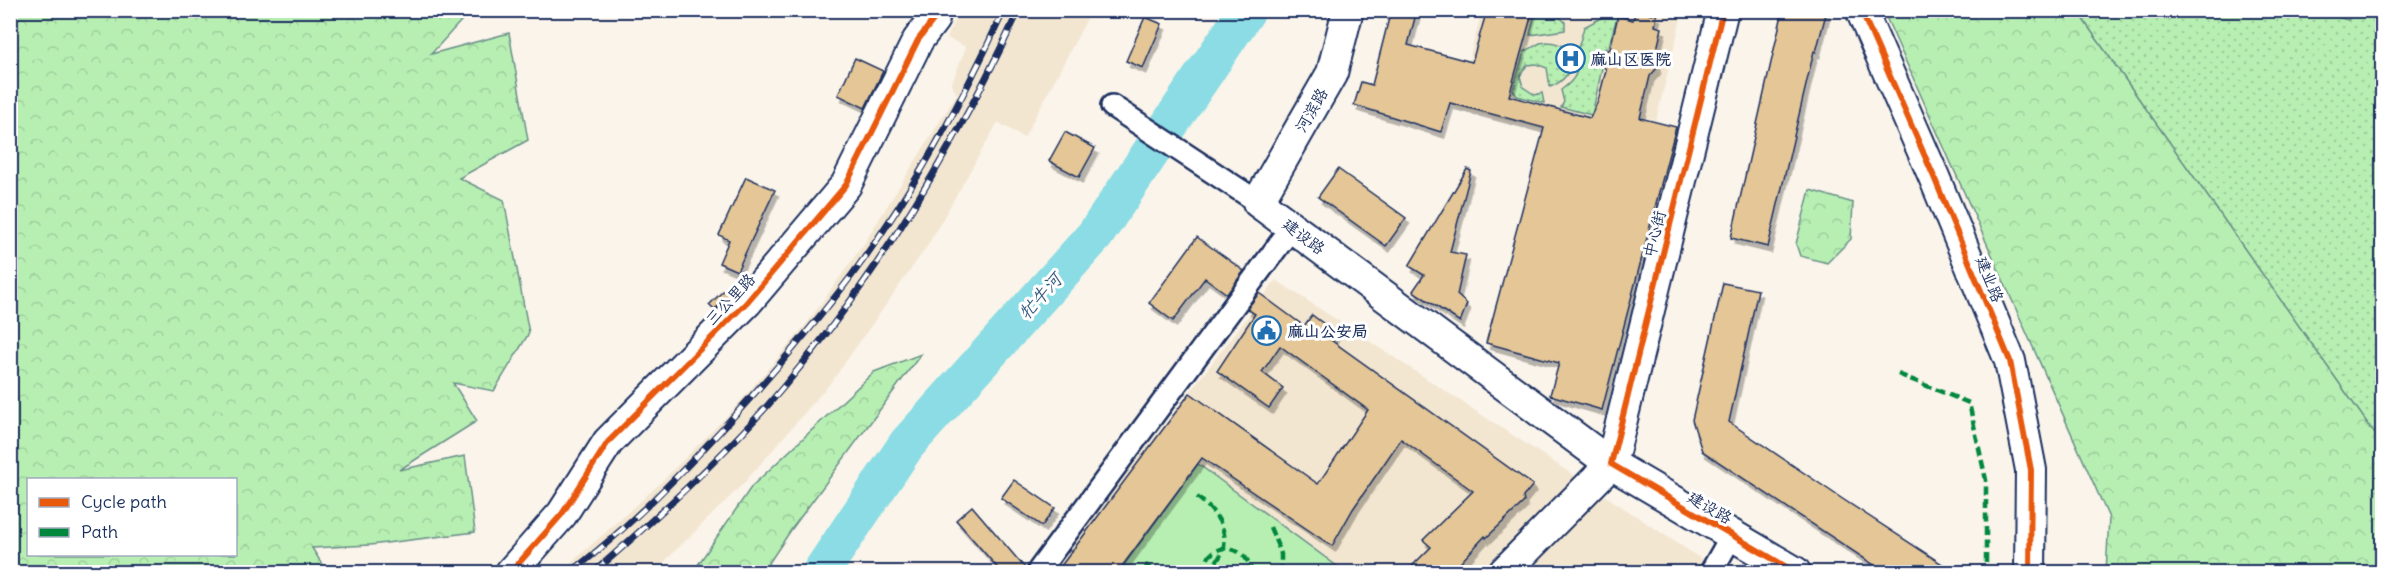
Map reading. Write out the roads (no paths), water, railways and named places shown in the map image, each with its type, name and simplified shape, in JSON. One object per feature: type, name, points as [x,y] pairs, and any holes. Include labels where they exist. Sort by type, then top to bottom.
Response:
[{"type":"street","name":"河滨路","points":[[1258,202],[1332,73],[1348,10]]},
{"type":"street","name":"中心街","points":[[1611,464],[1723,10]]},
{"type":"street","name":"建业路","points":[[1861,10],[1934,177],[2010,361],[2031,470],[2030,573]]},
{"type":"street","name":"三公里路","points":[[511,573],[562,514],[608,442],[747,302],[846,185],[918,40],[934,14]]},
{"type":"street","points":[[1112,105],[1258,202]]},
{"type":"street","name":"建设路","points":[[1258,202],[1611,464],[1795,573]]},
{"type":"street","points":[[1038,572],[1292,227]]},
{"type":"street","points":[[1504,573],[1611,464]]},
{"type":"street","points":[[1711,573],[1732,535]]},
{"type":"waterway","name":"牤牛河","points":[[821,572],[907,444],[1095,235],[1247,10]]},
{"type":"railway","points":[[571,572],[631,521],[687,466],[773,372],[837,295],[874,244],[935,147],[1004,10]]},
{"type":"railway","points":[[594,572],[727,449],[806,360],[875,266],[938,166],[1019,10]]},
{"type":"place","name":"麻山区医院","points":[[1570,59]]},
{"type":"place","name":"麻山公安局","points":[[1267,331]]}]
